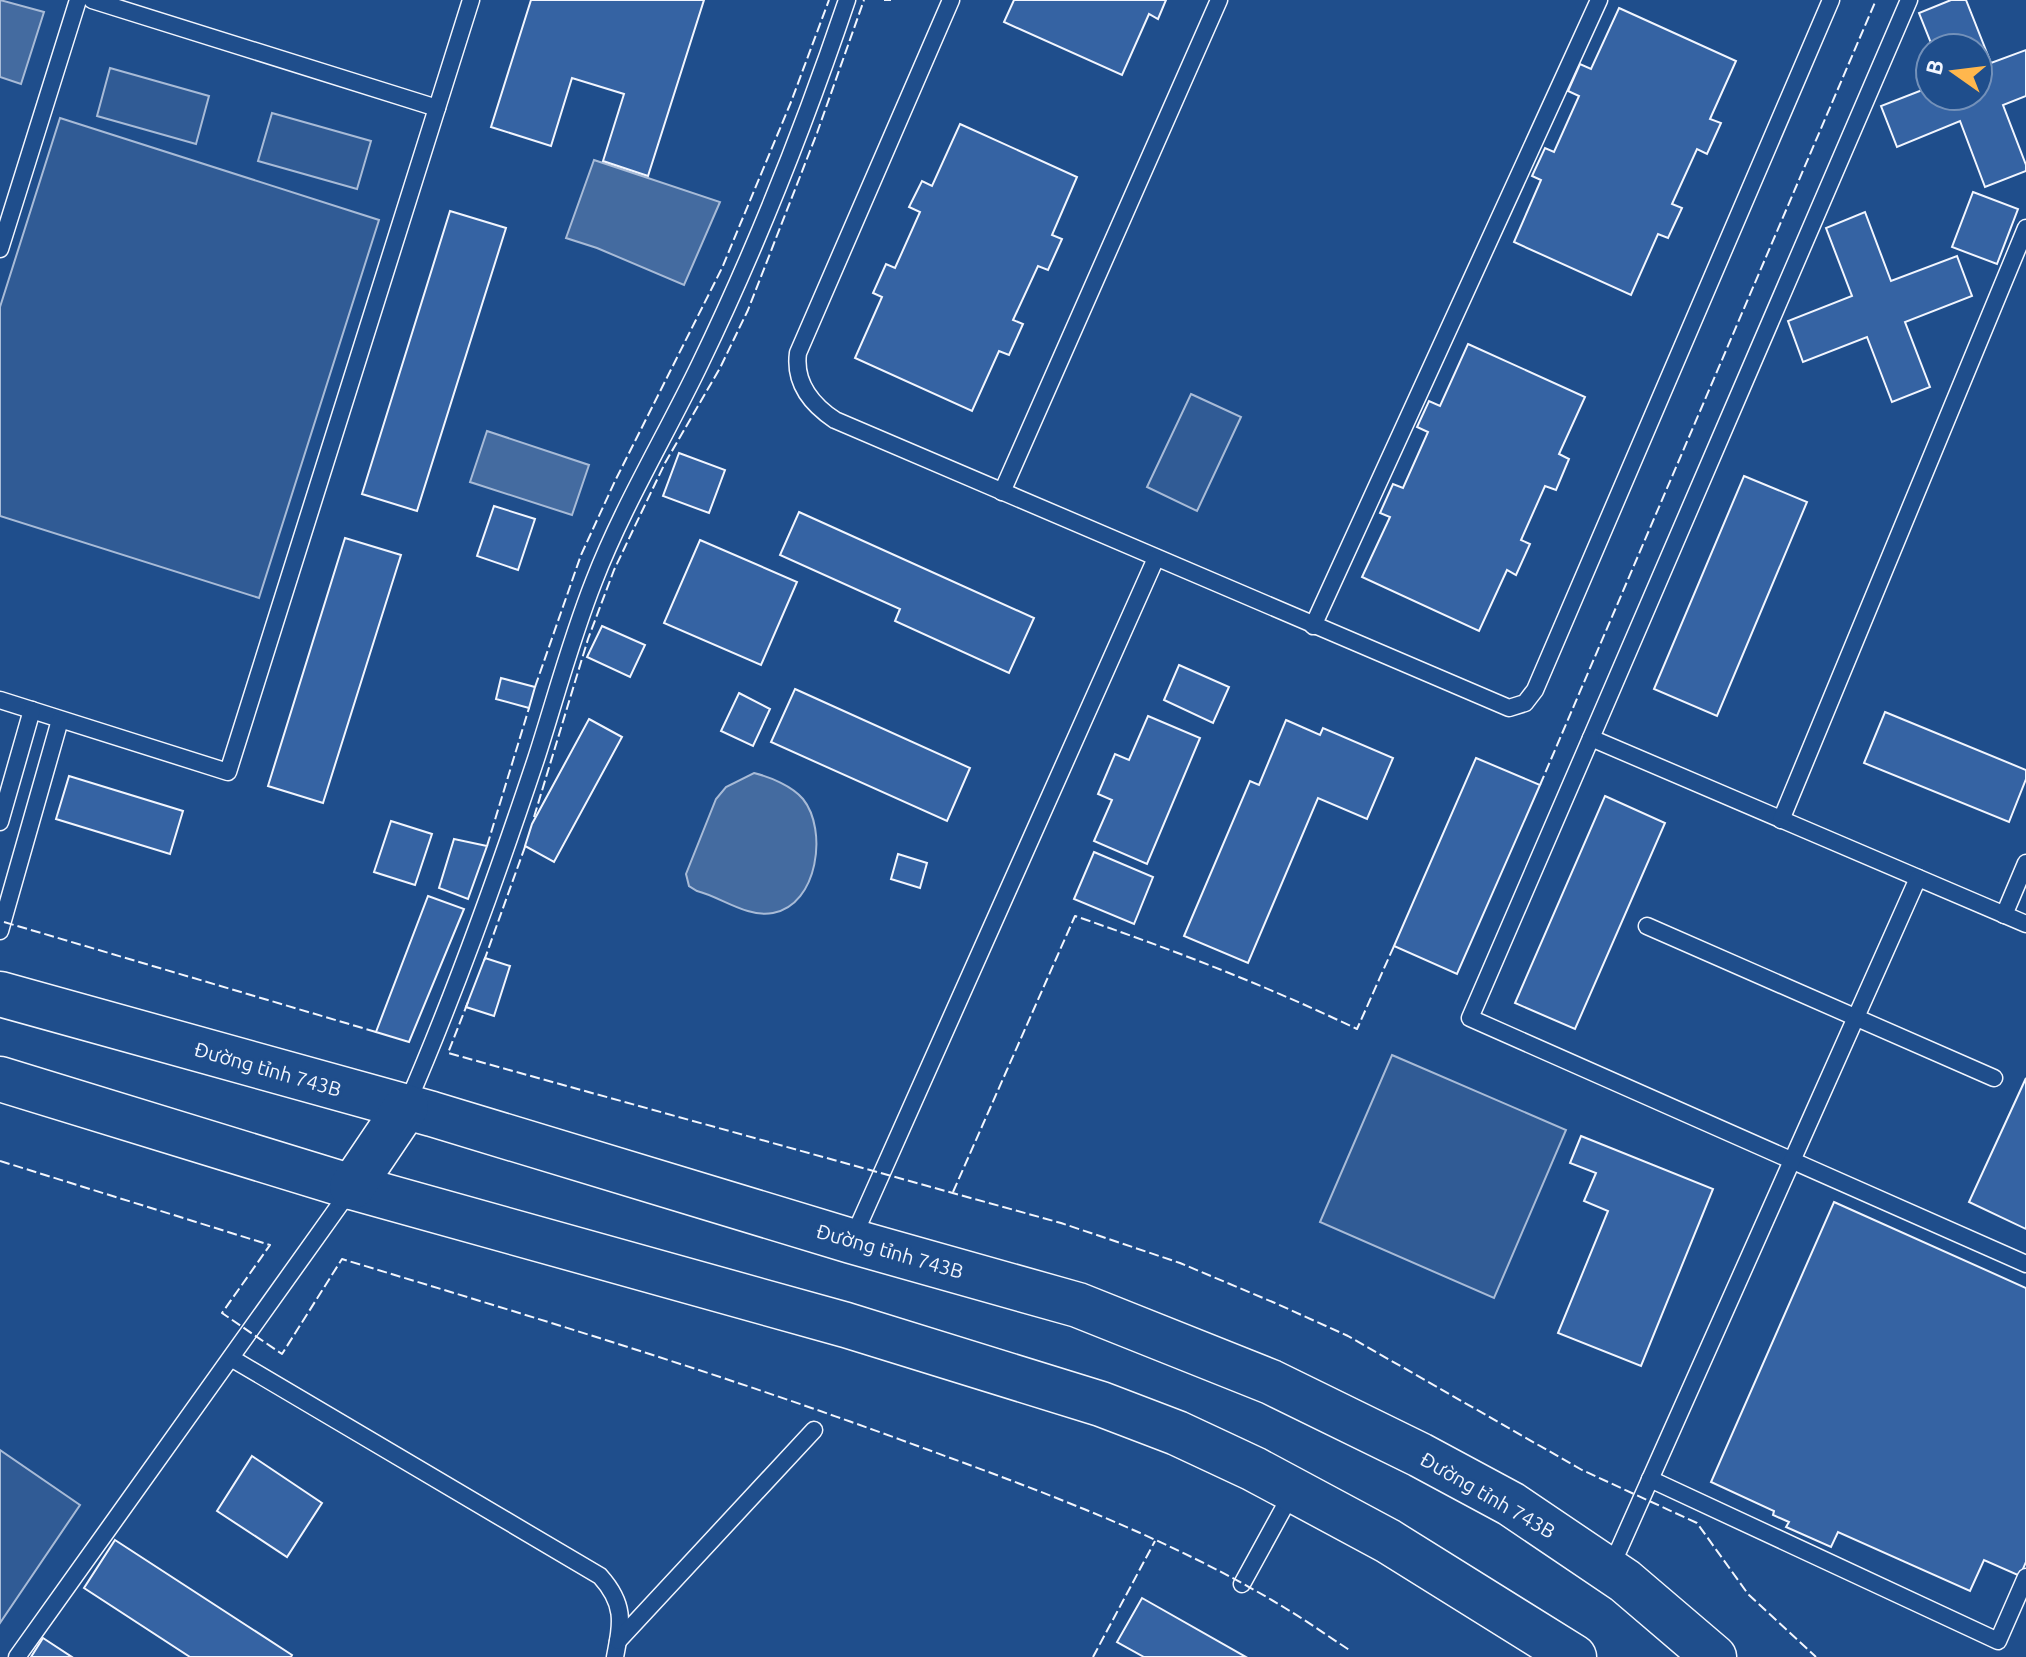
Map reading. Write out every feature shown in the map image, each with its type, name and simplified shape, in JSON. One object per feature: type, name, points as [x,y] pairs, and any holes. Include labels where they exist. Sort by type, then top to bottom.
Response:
[{"type":"main road","name":"Đường tỉnh 743B","points":[[0,994],[406,1107],[851,1241],[1078,1305],[1271,1382],[1420,1455],[1511,1504],[1610,1570],[1714,1657]]},
{"type":"main road","points":[[0,1079],[352,1187],[846,1325],[1101,1404],[1177,1433],[1254,1469],[1388,1541],[1574,1657]]},
{"type":"main road","points":[[352,1187],[406,1107]]},
{"type":"lane","points":[[0,249],[78,0]]},
{"type":"lane","points":[[92,0],[437,108]]},
{"type":"lane","points":[[0,700],[228,772],[471,0]]},
{"type":"lane","points":[[406,1107],[488,904],[593,582],[637,484],[736,288],[807,112],[847,0]]},
{"type":"lane","points":[[951,0],[802,341],[796,365],[811,400],[835,420],[1500,706],[1518,707],[1531,697],[1831,0]]},
{"type":"lane","points":[[1002,492],[1219,0]]},
{"type":"lane","points":[[1313,626],[1599,0]]},
{"type":"lane","points":[[1909,0],[1470,1018],[2026,1264]]},
{"type":"lane","points":[[1781,820],[2026,228]]},
{"type":"lane","points":[[851,1241],[1156,558]]},
{"type":"lane","points":[[0,822],[32,710]]},
{"type":"lane","points":[[0,931],[60,720]]},
{"type":"lane","points":[[1591,738],[2026,924]]},
{"type":"lane","points":[[2004,915],[2026,863]]},
{"type":"lane","points":[[1610,1570],[1918,878]]},
{"type":"lane","points":[[1647,926],[1994,1078]]},
{"type":"lane","points":[[17,1657],[352,1187]]},
{"type":"lane","points":[[231,1358],[600,1576],[619,1605],[621,1622],[617,1649]]},
{"type":"lane","points":[[617,1649],[814,1430]]},
{"type":"lane","points":[[1650,1479],[1998,1641],[2026,1577]]},
{"type":"lane","points":[[1242,1584],[1293,1491]]},
{"type":"shaded area","points":[[0,0],[44,12],[21,84],[0,77]]},
{"type":"shaded area","points":[[110,68],[209,96],[196,144],[97,116]]},
{"type":"shaded area","points":[[272,113],[371,141],[357,189],[258,161]]},
{"type":"shaded area","points":[[60,118],[379,220],[259,598],[0,516],[0,307]]},
{"type":"shaded area","points":[[594,160],[720,202],[684,285],[566,238]]},
{"type":"shaded area","points":[[1191,394],[1241,417],[1197,511],[1147,487]]},
{"type":"shaded area","points":[[487,431],[589,465],[572,515],[470,482]]},
{"type":"shaded area","points":[[754,773],[798,794],[811,812],[815,829],[814,865],[809,882],[788,907],[763,914],[744,910],[697,891],[689,886],[686,874],[716,799],[726,787]]},
{"type":"shaded area","points":[[1392,1055],[1566,1130],[1494,1298],[1320,1222]]},
{"type":"shaded area","points":[[0,1450],[80,1505],[0,1623]]},
{"type":"building","points":[[531,0],[704,0],[648,176],[603,161],[624,94],[572,78],[551,146],[491,127]]},
{"type":"building","points":[[1014,0],[1166,0],[1158,19],[1149,14],[1122,75],[1004,22]]},
{"type":"building","points":[[1951,0],[1966,0],[1979,32],[1927,32],[1919,13]]},
{"type":"building","points":[[1619,8],[1736,61],[1710,119],[1721,123],[1707,154],[1697,149],[1672,204],[1682,208],[1668,238],[1658,234],[1631,295],[1514,242],[1541,180],[1532,176],[1545,148],[1554,152],[1579,96],[1568,91],[1580,64],[1591,69]]},
{"type":"building","points":[[2026,50],[2026,96],[2003,105],[2026,171],[1985,187],[1960,121],[1897,147],[1881,106],[1914,93],[1914,112],[1994,112],[1994,62]]},
{"type":"building","points":[[960,124],[1077,177],[1052,235],[1062,239],[1048,270],[1038,266],[1013,320],[1023,324],[1009,355],[999,351],[972,411],[855,358],[882,297],[873,293],[886,264],[895,268],[920,212],[909,207],[922,181],[932,186]]},
{"type":"building","points":[[1973,192],[2018,209],[1997,264],[1952,247]]},
{"type":"building","points":[[450,211],[506,228],[417,511],[362,494]]},
{"type":"building","points":[[1865,212],[1891,281],[1957,256],[1972,296],[1905,322],[1930,387],[1892,402],[1867,337],[1803,362],[1788,321],[1852,296],[1826,228]]},
{"type":"building","points":[[1468,344],[1585,397],[1559,454],[1569,459],[1556,490],[1545,486],[1521,540],[1530,544],[1516,575],[1507,570],[1479,631],[1362,577],[1390,517],[1380,513],[1393,484],[1403,488],[1428,432],[1417,427],[1429,401],[1440,406]]},
{"type":"building","points":[[679,453],[725,470],[709,513],[663,496]]},
{"type":"building","points":[[1744,476],[1807,502],[1717,716],[1654,689]]},
{"type":"building","points":[[494,506],[535,519],[518,570],[477,556]]},
{"type":"building","points":[[799,512],[1034,618],[1009,673],[895,621],[900,609],[780,555]]},
{"type":"building","points":[[345,538],[401,555],[323,803],[268,786]]},
{"type":"building","points":[[700,540],[797,582],[761,665],[664,623]]},
{"type":"building","points":[[602,626],[645,645],[630,677],[587,657]]},
{"type":"building","points":[[1179,665],[1229,687],[1213,723],[1164,700]]},
{"type":"building","points":[[501,678],[535,687],[529,708],[496,699]]},
{"type":"building","points":[[795,689],[970,768],[947,821],[771,742]]},
{"type":"building","points":[[739,693],[770,709],[753,746],[721,731]]},
{"type":"building","points":[[1885,712],[2026,770],[2026,779],[2009,822],[1864,763]]},
{"type":"building","points":[[1148,716],[1200,738],[1147,864],[1094,841],[1112,800],[1098,794],[1115,754],[1129,760]]},
{"type":"building","points":[[589,719],[622,737],[554,862],[525,846],[532,824]]},
{"type":"building","points":[[1286,720],[1320,735],[1323,728],[1393,758],[1367,819],[1318,798],[1248,963],[1184,936],[1250,781],[1259,785]]},
{"type":"building","points":[[1476,758],[1540,785],[1457,974],[1394,946]]},
{"type":"building","points":[[69,776],[183,811],[170,854],[56,819]]},
{"type":"building","points":[[1605,796],[1665,823],[1575,1029],[1515,1003]]},
{"type":"building","points":[[391,821],[432,834],[415,885],[374,872]]},
{"type":"building","points":[[454,839],[487,846],[468,899],[439,888]]},
{"type":"building","points":[[1094,852],[1153,877],[1134,924],[1074,899]]},
{"type":"building","points":[[898,854],[927,863],[920,888],[891,879]]},
{"type":"building","points":[[428,896],[464,909],[409,1042],[376,1032]]},
{"type":"building","points":[[485,958],[510,966],[494,1016],[466,1007]]},
{"type":"building","points":[[2026,1078],[2026,1229],[1969,1202]]},
{"type":"building","points":[[1581,1136],[1713,1189],[1641,1366],[1558,1333],[1608,1211],[1584,1201],[1596,1173],[1570,1163]]},
{"type":"building","points":[[1834,1202],[2026,1288],[2026,1562],[2020,1576],[1984,1560],[1970,1591],[1838,1532],[1831,1547],[1786,1527],[1789,1522],[1773,1515],[1774,1511],[1711,1482]]},
{"type":"building","points":[[252,1456],[322,1503],[287,1557],[217,1511]]},
{"type":"building","points":[[115,1540],[291,1657],[190,1657],[84,1588]]},
{"type":"building","points":[[1142,1598],[1246,1657],[1144,1657],[1117,1642]]},
{"type":"building","points":[[43,1638],[72,1657],[31,1657]]},
{"type":"fence","points":[[535,687],[581,555],[722,268],[791,102],[829,0]]},
{"type":"fence","points":[[534,817],[588,639],[614,570],[665,463],[720,368],[748,310],[817,133],[864,0]]},
{"type":"fence","points":[[884,0],[891,0]]},
{"type":"fence","points":[[1540,785],[1876,0]]},
{"type":"fence","points":[[487,846],[529,708]]},
{"type":"fence","points":[[484,961],[526,844]]},
{"type":"fence","points":[[953,1192],[1075,916],[1218,968],[1357,1029],[1394,946]]},
{"type":"fence","points":[[4,922],[376,1032]]},
{"type":"fence","points":[[468,1002],[448,1053],[1061,1223],[1180,1263],[1348,1336],[1582,1470],[1697,1523],[1748,1594],[1816,1657]]},
{"type":"fence","points":[[0,1161],[270,1245],[222,1313],[282,1354],[342,1259],[765,1392],[1099,1515],[1240,1582],[1351,1651]]},
{"type":"fence","points":[[1093,1657],[1155,1541]]}]
